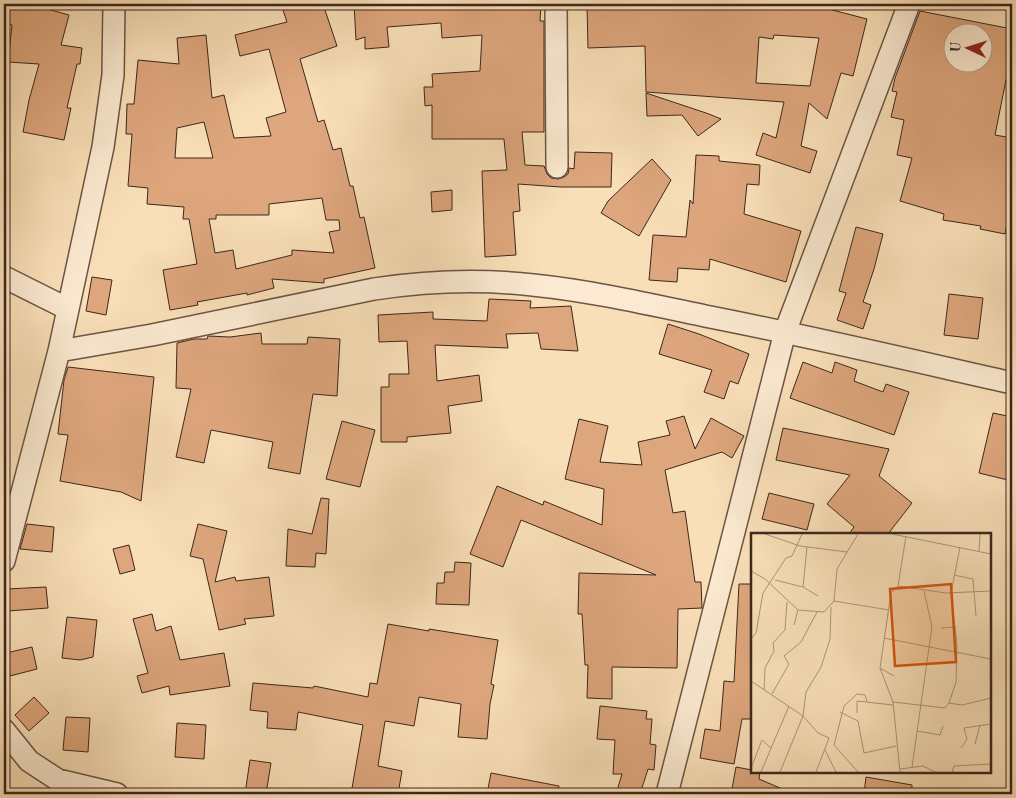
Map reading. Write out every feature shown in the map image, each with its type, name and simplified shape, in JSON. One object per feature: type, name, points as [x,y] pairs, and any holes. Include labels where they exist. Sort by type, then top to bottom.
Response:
[{"type":"street","points":[[4,561],[59,351],[90,209],[104,138],[113,75],[114,4]]},
{"type":"street","points":[[556,4],[556,167]]},
{"type":"street","points":[[667,794],[785,332],[910,4]]},
{"type":"street","points":[[4,277],[68,309]]},
{"type":"street","points":[[59,351],[133,338],[374,289],[403,284],[458,282],[533,285],[625,300],[785,332],[1012,383]]},
{"type":"street","points":[[4,730],[29,761],[58,780],[116,794]]},
{"type":"building","points":[[4,4],[40,4],[40,7],[69,15],[61,45],[82,48],[80,64],[77,64],[67,108],[71,108],[64,140],[23,132],[39,64],[8,62],[12,25],[4,22]]},
{"type":"building","points":[[293,4],[323,4],[337,46],[300,59],[318,122],[324,120],[333,150],[341,148],[350,186],[353,186],[360,218],[364,217],[375,268],[324,279],[324,283],[272,279],[274,288],[247,295],[247,293],[197,302],[198,305],[170,310],[163,270],[197,264],[189,219],[183,219],[184,207],[147,204],[148,188],[128,186],[132,134],[126,134],[127,104],[134,104],[138,60],[179,64],[177,38],[206,35],[212,98],[224,95],[234,138],[271,136],[266,118],[286,112],[269,49],[240,56],[235,35],[287,22],[282,7]],"holes":[[[204,122],[213,158],[175,158],[177,128]],[[322,198],[326,220],[339,220],[340,230],[329,232],[334,253],[292,250],[292,255],[236,269],[233,250],[215,253],[209,219],[216,219],[216,215],[269,215],[269,204]]]},
{"type":"building","points":[[354,4],[541,4],[540,21],[544,21],[544,132],[522,132],[525,165],[544,166],[551,178],[558,179],[568,174],[569,168],[574,169],[575,152],[612,153],[611,187],[561,187],[518,184],[520,211],[513,212],[516,255],[485,257],[482,171],[507,170],[504,139],[432,139],[432,105],[425,106],[424,87],[433,87],[432,74],[480,71],[482,35],[442,38],[441,23],[387,27],[389,47],[365,49],[365,37],[356,40]]},
{"type":"building","points":[[587,4],[817,4],[817,6],[867,19],[853,76],[841,73],[827,119],[809,103],[801,146],[817,151],[810,173],[756,155],[763,133],[776,138],[784,102],[646,92],[645,46],[588,48]],"holes":[[[774,35],[819,38],[810,86],[756,83],[759,37],[773,39]]]},
{"type":"building","points":[[920,11],[976,22],[944,22],[944,72],[994,72],[994,25],[1012,29],[1012,50],[995,135],[1012,138],[1012,158],[1007,186],[1012,187],[1012,198],[1005,234],[980,229],[981,226],[943,220],[944,214],[900,201],[912,158],[897,155],[904,120],[891,117],[897,92],[892,91]]},
{"type":"building","points":[[646,93],[721,119],[698,136],[682,115],[647,116]]},
{"type":"building","points":[[696,155],[719,156],[719,161],[760,165],[759,185],[747,184],[744,214],[801,231],[786,282],[710,259],[709,270],[678,268],[677,282],[649,280],[653,235],[686,237],[690,200],[693,204]]},
{"type":"building","points":[[652,159],[671,180],[639,236],[601,213],[608,201]]},
{"type":"building","points":[[452,190],[452,210],[432,212],[431,192]]},
{"type":"building","points":[[856,227],[883,234],[863,302],[871,305],[863,329],[837,320],[846,293],[839,291]]},
{"type":"building","points":[[92,277],[112,280],[106,315],[86,311]]},
{"type":"building","points":[[949,294],[983,298],[978,339],[944,335]]},
{"type":"building","points":[[489,299],[531,301],[530,308],[571,306],[578,351],[541,349],[538,333],[506,334],[508,348],[435,345],[437,381],[479,375],[482,401],[448,406],[451,433],[407,437],[407,442],[381,442],[381,387],[389,387],[389,374],[409,374],[407,341],[379,342],[378,315],[433,312],[433,319],[487,321]]},
{"type":"building","points":[[668,324],[749,354],[738,384],[730,381],[724,399],[704,392],[712,370],[659,354]]},
{"type":"building","points":[[261,333],[262,344],[307,344],[308,337],[340,339],[337,396],[313,394],[300,474],[268,468],[273,442],[211,430],[204,463],[176,457],[191,389],[176,388],[177,343],[194,339],[207,339],[208,336],[230,337]]},
{"type":"building","points":[[803,362],[832,373],[835,362],[857,370],[854,381],[883,392],[886,384],[909,392],[894,435],[790,398]]},
{"type":"building","points":[[68,367],[154,377],[141,501],[121,492],[60,481],[68,435],[58,434],[64,380]]},
{"type":"building","points":[[993,413],[1012,417],[1012,481],[979,473]]},
{"type":"building","points":[[684,416],[695,449],[711,418],[744,436],[732,458],[722,452],[665,470],[673,513],[685,511],[695,582],[701,582],[702,608],[678,609],[677,668],[612,667],[612,699],[587,698],[588,665],[585,665],[582,614],[578,614],[579,573],[656,575],[521,520],[503,567],[470,554],[497,486],[543,505],[544,501],[602,525],[604,489],[565,479],[579,419],[608,426],[600,462],[642,465],[638,442],[670,435],[666,421]]},
{"type":"building","points":[[342,421],[375,430],[360,487],[326,479]]},
{"type":"building","points":[[783,428],[889,449],[879,476],[912,503],[889,533],[850,533],[854,527],[827,504],[850,475],[776,460]]},
{"type":"building","points":[[769,493],[814,504],[807,530],[762,519]]},
{"type":"building","points":[[321,498],[329,499],[326,554],[316,553],[315,567],[286,566],[288,529],[312,534]]},
{"type":"building","points":[[27,524],[54,527],[52,552],[20,549]]},
{"type":"building","points":[[198,524],[227,531],[215,582],[235,577],[236,581],[269,577],[274,616],[244,619],[246,624],[219,630],[203,559],[190,556]]},
{"type":"building","points":[[129,545],[135,570],[120,574],[113,549]]},
{"type":"building","points":[[455,562],[471,563],[469,605],[436,604],[437,583],[444,583],[445,572],[454,572]]},
{"type":"building","points":[[739,584],[751,584],[751,719],[742,719],[734,764],[700,758],[705,729],[720,731],[724,681],[734,682]]},
{"type":"building","points":[[46,587],[48,608],[8,611],[7,589]]},
{"type":"building","points":[[152,614],[156,631],[171,626],[180,660],[224,653],[230,686],[170,695],[169,686],[142,693],[137,676],[148,673],[133,619]]},
{"type":"building","points":[[67,617],[97,620],[93,657],[80,660],[62,658]]},
{"type":"building","points":[[388,624],[498,640],[491,684],[494,685],[490,704],[487,739],[458,737],[461,704],[419,697],[414,726],[385,721],[378,766],[402,771],[398,794],[351,794],[363,725],[298,712],[296,730],[267,728],[268,712],[250,710],[253,683],[313,688],[314,686],[368,697],[370,683],[377,684]]},
{"type":"building","points":[[32,647],[37,669],[10,676],[6,653]]},
{"type":"building","points":[[34,697],[49,713],[29,731],[15,715]]},
{"type":"building","points":[[600,706],[647,711],[646,719],[652,719],[650,744],[656,745],[654,770],[648,769],[640,794],[616,794],[622,774],[613,774],[615,740],[597,739]]},
{"type":"building","points":[[66,717],[90,718],[88,752],[63,750]]},
{"type":"building","points":[[177,723],[206,725],[204,759],[175,757]]},
{"type":"building","points":[[250,760],[271,763],[266,794],[245,794]]},
{"type":"building","points":[[736,767],[751,770],[751,773],[760,773],[759,779],[794,794],[731,794]]},
{"type":"building","points":[[491,773],[559,786],[558,794],[487,794]]},
{"type":"building","points":[[866,777],[912,785],[912,794],[864,794]]}]
